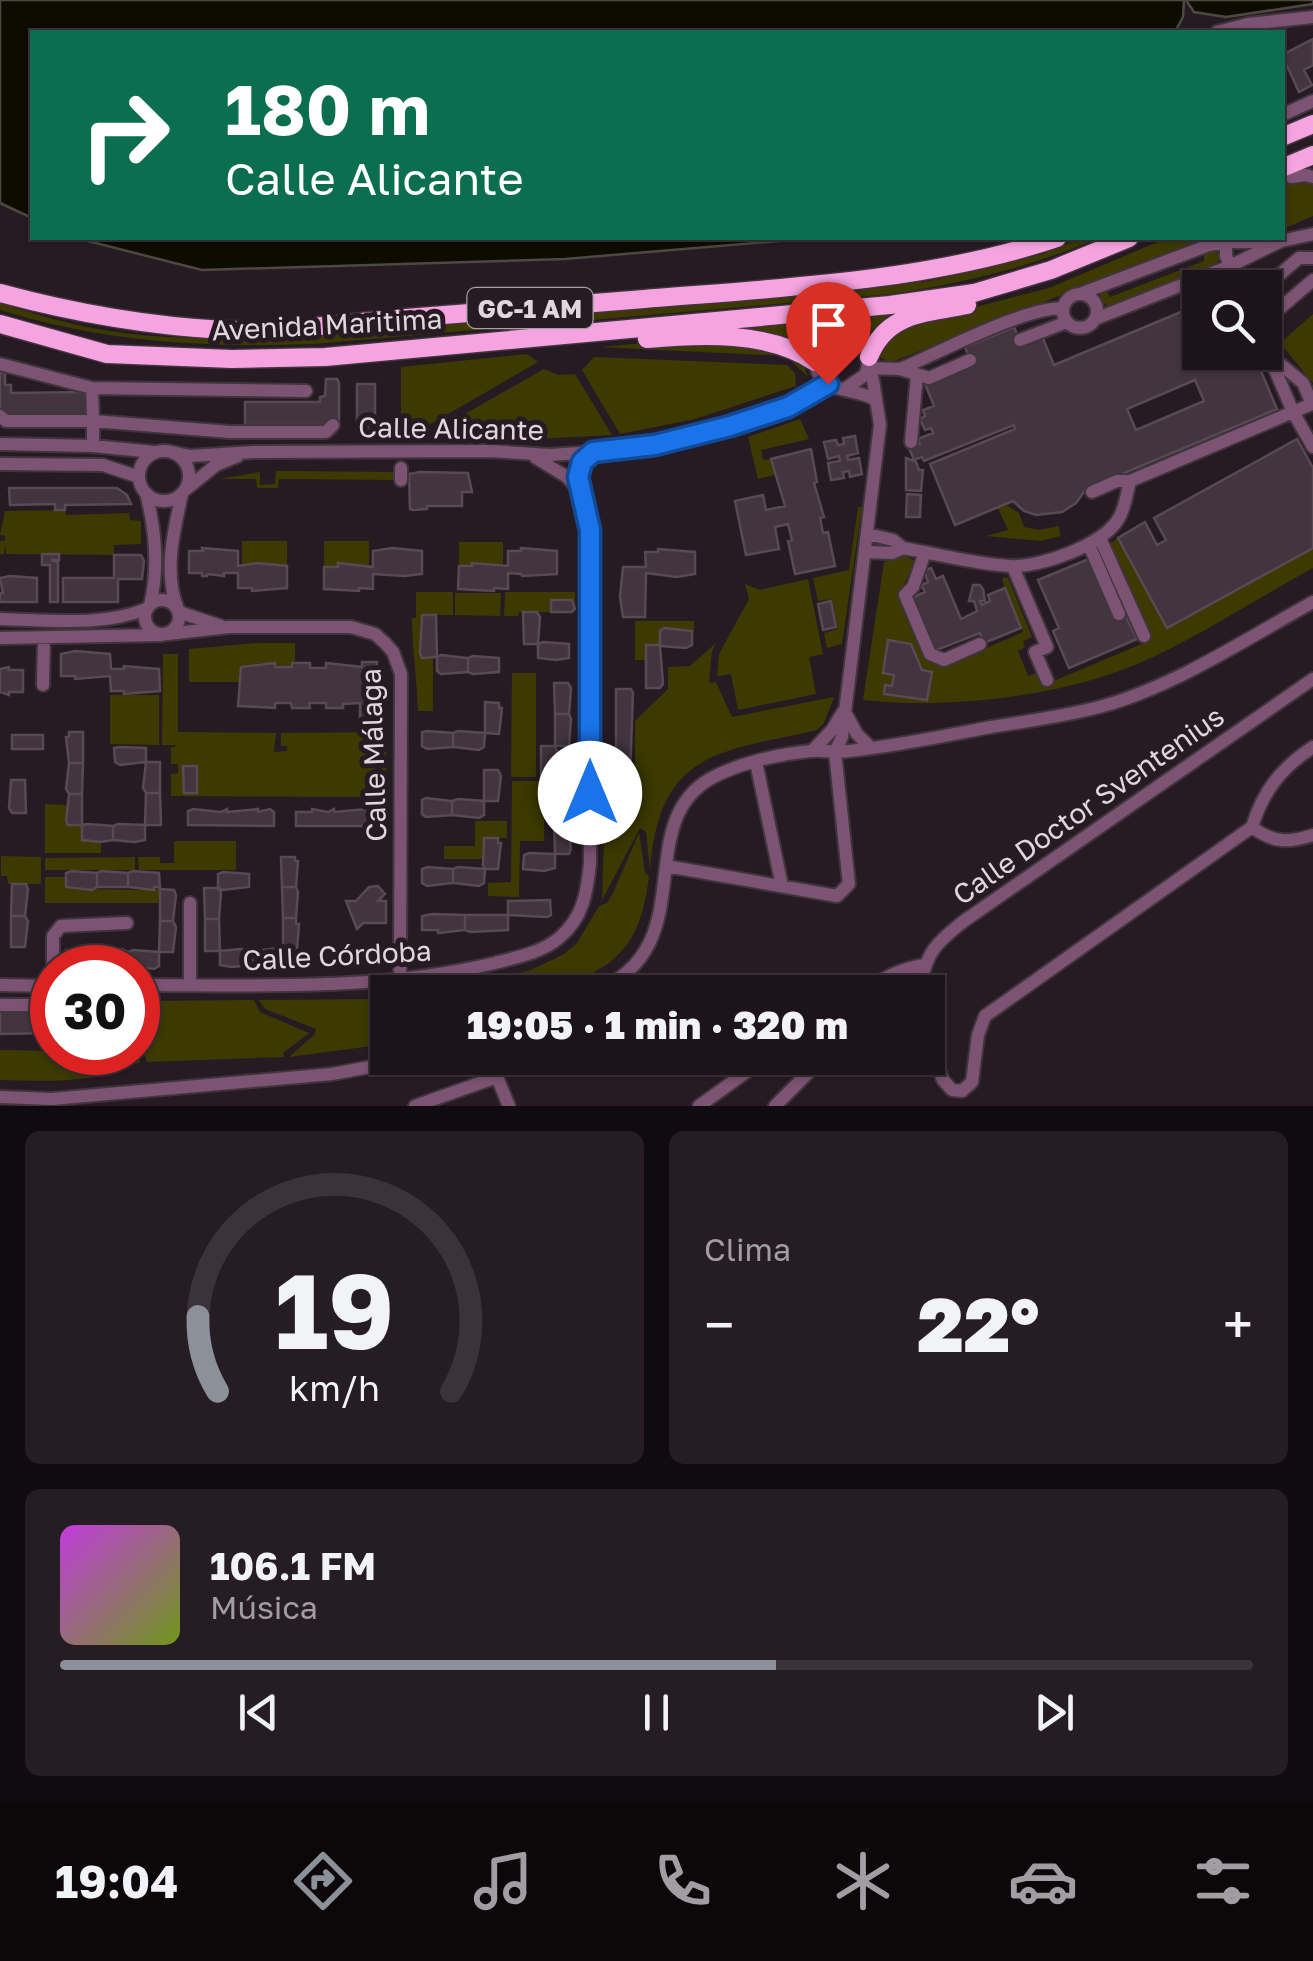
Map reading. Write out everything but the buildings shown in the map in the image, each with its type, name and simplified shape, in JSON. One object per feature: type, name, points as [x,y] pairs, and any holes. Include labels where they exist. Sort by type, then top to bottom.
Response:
[{"type":"highway","points":[[1285,137],[1313,124]]},
{"type":"highway","points":[[1285,176],[1313,154]]},
{"type":"highway","points":[[1285,176],[1313,168]]},
{"type":"highway","name":"Avenida Maritima","points":[[0,293],[132,322],[228,330],[308,327],[940,270],[1001,257],[1052,240]]},
{"type":"highway","name":"Avenida Maritima","points":[[0,324],[107,354],[232,359],[325,357],[974,293],[1084,258],[1124,240]]},
{"type":"highway","points":[[868,362],[874,342],[893,322],[1046,281],[1084,258]]},
{"type":"highway","points":[[507,340],[548,344],[722,338],[794,348],[815,362]]},
{"type":"street","points":[[1225,30],[1313,17]]},
{"type":"street","points":[[1285,114],[1313,100]]},
{"type":"street","points":[[1285,176],[1313,177]]},
{"type":"street","points":[[1285,240],[1313,234]]},
{"type":"street","points":[[1065,315],[1068,298],[1209,244],[1285,240]]},
{"type":"street","points":[[900,369],[1053,308],[1081,328],[1280,241]]},
{"type":"street","points":[[1226,242],[1232,270]]},
{"type":"street","points":[[1282,273],[1299,258],[1313,258]]},
{"type":"street","points":[[1282,303],[1313,280]]},
{"type":"street","points":[[1082,294],[1096,302],[1096,320]]},
{"type":"street","points":[[1020,340],[1065,315]]},
{"type":"street","points":[[666,866],[837,896],[849,884],[835,752],[842,737],[880,425],[866,348],[852,336],[835,335],[820,345],[815,362],[828,384],[874,399]]},
{"type":"street","points":[[868,362],[928,378],[970,360]]},
{"type":"street","points":[[846,388],[860,382],[868,362]]},
{"type":"street","points":[[0,364],[92,388],[306,392]]},
{"type":"street","points":[[1092,492],[1130,481],[1312,404],[1303,383],[1282,364]]},
{"type":"street","points":[[1276,370],[1313,447]]},
{"type":"street","points":[[911,442],[917,374]]},
{"type":"street","name":"Calle Alicante","points":[[172,452],[190,456],[490,450],[569,457],[655,445],[730,426],[788,407],[828,384]]},
{"type":"street","points":[[92,388],[93,446]]},
{"type":"street","points":[[0,416],[6,421],[92,421],[230,432],[326,432],[332,425]]},
{"type":"street","points":[[0,444],[172,452],[186,464],[188,482],[172,538],[177,626],[165,634],[148,628],[154,538],[146,493],[139,478],[142,462],[154,452]]},
{"type":"street","points":[[569,457],[562,468],[572,477],[593,452]]},
{"type":"street","points":[[146,493],[162,501],[170,500],[216,465],[240,454]]},
{"type":"street","name":"Calle Córdoba","points":[[437,975],[534,953],[557,940],[576,920],[586,898],[590,863],[590,530],[582,494],[572,477],[530,455]]},
{"type":"street","points":[[0,464],[104,465],[139,478]]},
{"type":"street","points":[[868,534],[925,552],[1013,567],[1035,563],[1094,541],[1120,517],[1130,481]]},
{"type":"street","points":[[1094,541],[1118,614]]},
{"type":"street","points":[[1094,541],[1144,636]]},
{"type":"street","points":[[866,552],[892,553],[903,548]]},
{"type":"street","points":[[925,552],[905,594],[930,654],[944,660],[980,644]]},
{"type":"street","points":[[1013,567],[1047,647],[1035,652],[1047,680]]},
{"type":"street","points":[[0,619],[98,620],[130,616],[165,600],[178,610]]},
{"type":"street","points":[[624,975],[652,941],[660,918],[668,845],[679,811],[708,780],[756,762],[813,750],[871,748],[1104,706],[1180,675],[1313,602]]},
{"type":"street","name":"Calle Málaga","points":[[178,610],[228,628]]},
{"type":"street","name":"Calle Málaga","points":[[0,638],[165,634],[228,628],[351,628],[375,634],[393,652],[401,674],[400,975]]},
{"type":"street","points":[[43,685],[44,639]]},
{"type":"street","name":"Calle Doctor Sventenius","points":[[924,964],[934,944],[964,921],[1313,679]]},
{"type":"street","points":[[1292,695],[1313,692]]},
{"type":"street","points":[[844,710],[871,748]]},
{"type":"street","points":[[813,750],[844,710]]},
{"type":"street","points":[[942,1075],[952,1090],[962,1090],[972,1082],[978,1035],[985,1016],[1252,827],[1261,797],[1282,771],[1313,747]]},
{"type":"street","points":[[756,762],[782,886]]},
{"type":"street","points":[[1252,827],[1270,840],[1293,842],[1313,835]]},
{"type":"street","points":[[190,902],[190,985]]},
{"type":"street","points":[[53,945],[53,936],[61,926],[128,923]]},
{"type":"street","points":[[893,975],[924,964],[922,975]]},
{"type":"street","name":"Calle Córdoba","points":[[160,985],[370,979]]},
{"type":"street","points":[[0,985],[30,986]]},
{"type":"street","points":[[0,1005],[30,1005]]},
{"type":"street","points":[[0,1097],[129,1099],[370,1067]]},
{"type":"street","points":[[699,1106],[742,1075]]},
{"type":"street","points":[[774,1106],[805,1075]]},
{"type":"street","points":[[414,1106],[498,1077],[508,1106]]},
{"type":"shaded area","points":[[0,0],[1184,0],[1183,17],[1176,30],[30,30],[30,217],[0,203]]},
{"type":"shaded area","points":[[1186,0],[1313,0],[1313,4],[1226,17],[1194,12]]},
{"type":"shaded area","points":[[1298,179],[1313,180],[1313,216],[1285,228],[1285,184]]},
{"type":"shaded area","points":[[84,240],[790,240],[565,259],[202,270]]},
{"type":"shaded area","points":[[1076,240],[1094,240],[997,273],[891,294],[313,344],[233,345],[116,336],[0,310],[0,303],[72,324],[132,334],[283,339],[929,281],[1043,254]]},
{"type":"shaded area","points":[[1162,240],[1201,240],[897,360],[889,362],[880,357],[890,329],[1049,288]]},
{"type":"shaded area","points":[[1215,249],[1220,259],[1202,270],[1182,270],[1182,278],[1112,308],[1101,302],[1100,293],[1106,289],[1110,297],[1204,261],[1204,253]]},
{"type":"shaded area","points":[[905,314],[887,319],[871,331],[852,322],[834,322],[818,330],[805,347],[784,339],[711,329]]},
{"type":"shaded area","points":[[1313,314],[1313,383],[1282,345]]},
{"type":"shaded area","points":[[665,341],[766,347],[802,360],[808,377],[786,356],[600,347]]},
{"type":"shaded area","points":[[527,354],[538,362],[401,441],[401,367]]},
{"type":"shaded area","points":[[594,357],[787,365],[795,373],[796,386],[695,419],[620,434],[582,370]]},
{"type":"shaded area","points":[[544,369],[558,375],[575,374],[612,435],[421,439]]},
{"type":"shaded area","points":[[800,419],[809,439],[761,450],[763,460],[771,459],[775,475],[758,479],[748,437]]},
{"type":"shaded area","points":[[276,471],[399,472],[399,480],[279,479],[278,488],[257,488],[256,479],[219,479],[260,472],[260,485],[275,484]]},
{"type":"shaded area","points":[[1006,505],[1019,513],[1024,527],[1039,530],[1059,526],[1060,536],[1041,541],[986,536],[1008,530],[998,508]]},
{"type":"shaded area","points":[[858,507],[862,507],[842,644],[827,648],[824,633],[838,629],[832,599],[818,601],[813,578],[849,570]]},
{"type":"shaded area","points":[[65,510],[66,515],[129,513],[130,520],[141,521],[141,544],[114,545],[114,555],[6,554],[5,543],[4,554],[0,554],[0,541],[5,540],[0,535],[5,511]]},
{"type":"shaded area","points":[[1118,538],[1168,628],[1313,548],[1313,568],[1170,649],[1093,680],[1028,694],[960,702],[863,700],[884,562],[905,556],[915,561],[898,598],[922,654],[938,665],[949,664],[1023,632],[1002,580],[1008,578],[1032,637],[1023,641],[1025,647],[1018,651],[1028,676],[1036,673],[1042,686],[1151,640],[1108,545]]},
{"type":"shaded area","points":[[242,541],[287,541],[287,566],[242,566]]},
{"type":"shaded area","points":[[324,541],[369,541],[369,566],[338,563],[338,567],[324,567]]},
{"type":"shaded area","points":[[459,542],[503,542],[503,566],[459,566]]},
{"type":"shaded area","points":[[808,579],[823,654],[809,657],[816,694],[738,710],[731,674],[717,676],[719,654],[749,599],[745,584],[760,590]]},
{"type":"shaded area","points":[[416,592],[453,592],[453,615],[423,615],[420,620],[420,653],[433,657],[433,711],[418,711],[412,618],[416,618]]},
{"type":"shaded area","points":[[505,592],[575,592],[575,604],[551,600],[551,612],[504,616]]},
{"type":"shaded area","points":[[455,593],[501,593],[500,616],[455,615]]},
{"type":"shaded area","points":[[635,621],[694,621],[694,631],[660,631],[660,645],[646,645],[645,660],[635,660]]},
{"type":"shaded area","points":[[295,643],[295,663],[292,667],[258,663],[241,682],[189,682],[189,649]]},
{"type":"shaded area","points":[[716,643],[709,683],[716,682],[732,717],[834,697],[824,723],[817,730],[723,753],[681,779],[666,801],[650,870],[646,832],[640,828],[602,900],[606,778],[635,777],[635,721],[668,689],[668,667],[690,666]]},
{"type":"shaded area","points":[[163,654],[178,654],[178,732],[276,733],[274,752],[287,751],[287,746],[281,746],[281,733],[386,732],[386,738],[375,740],[375,780],[365,783],[366,789],[381,785],[382,750],[386,748],[386,797],[171,796],[171,774],[178,773],[178,764],[171,764],[171,748],[178,745],[162,745]]},
{"type":"shaded area","points":[[512,673],[536,673],[536,777],[511,777]]},
{"type":"shaded area","points":[[110,695],[159,695],[159,745],[110,744]]},
{"type":"shaded area","points":[[512,781],[544,781],[544,841],[520,841],[519,897],[488,896],[488,883],[511,882]]},
{"type":"shaded area","points":[[45,804],[66,805],[68,825],[82,825],[87,842],[101,842],[101,853],[45,853]]},
{"type":"shaded area","points":[[475,821],[507,821],[507,838],[485,838],[482,859],[444,859],[444,846],[475,846]]},
{"type":"shaded area","points":[[639,833],[649,876],[646,896],[636,929],[619,954],[589,975],[509,975],[531,970],[564,954],[577,943],[599,906],[607,903]]},
{"type":"shaded area","points":[[174,841],[236,841],[236,870],[139,870],[138,857],[160,857],[160,863],[174,863]]},
{"type":"shaded area","points":[[1,856],[41,857],[41,884],[8,884],[7,876],[1,876]]},
{"type":"shaded area","points":[[135,857],[135,870],[45,870],[45,858]]},
{"type":"shaded area","points":[[45,877],[66,877],[71,889],[160,887],[158,903],[45,903]]},
{"type":"shaded area","points":[[370,999],[370,1046],[289,1057],[316,1029],[265,1009],[259,1000]]},
{"type":"shaded area","points":[[254,1000],[260,1012],[309,1033],[283,1053],[284,1057],[160,1062],[160,1001]]},
{"type":"shaded area","points":[[0,1050],[30,1050],[30,1075],[103,1075],[0,1080]]},
{"type":"tunnel","points":[[970,360],[1020,340]]},
{"type":"route","points":[[590,793],[590,530],[578,477],[582,462],[593,452],[655,445],[730,426],[788,407],[828,384]]}]
